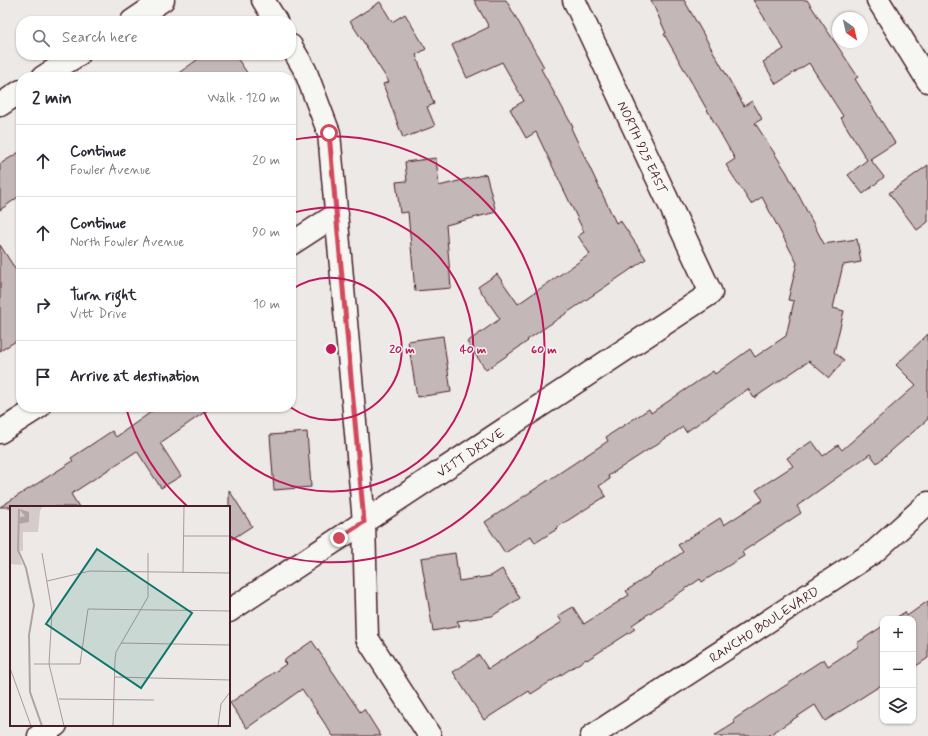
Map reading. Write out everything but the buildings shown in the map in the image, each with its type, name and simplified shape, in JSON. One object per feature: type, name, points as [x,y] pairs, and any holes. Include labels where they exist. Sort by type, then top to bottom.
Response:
[{"type":"street","points":[[139,16],[163,0]]},
{"type":"street","points":[[263,0],[273,16]]},
{"type":"street","name":"NORTH 925 EAST","points":[[574,0],[711,293]]},
{"type":"street","points":[[878,0],[928,81]]},
{"type":"street","points":[[296,55],[305,70],[329,133],[364,522],[367,638],[430,736]]},
{"type":"street","points":[[52,72],[70,60]]},
{"type":"street","points":[[0,105],[16,94]]},
{"type":"street","points":[[296,241],[337,214]]},
{"type":"street","name":"VITT DRIVE","points":[[230,610],[711,293]]},
{"type":"street","points":[[0,432],[31,412]]},
{"type":"street","name":"RANCHO BOULEVARD","points":[[592,736],[874,552],[928,503]]},
{"type":"street","points":[[39,736],[54,726]]},
{"type":"route","points":[[329,133],[364,522],[339,538]]}]
